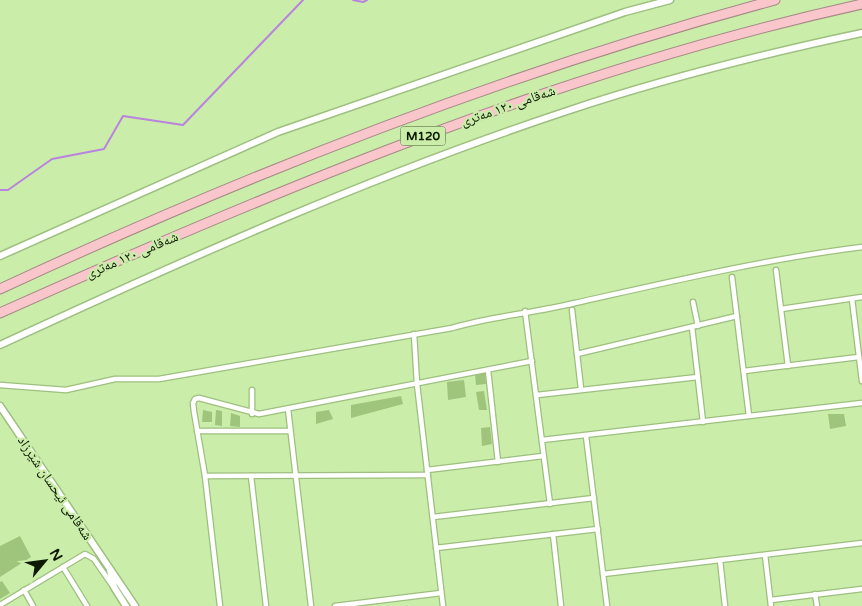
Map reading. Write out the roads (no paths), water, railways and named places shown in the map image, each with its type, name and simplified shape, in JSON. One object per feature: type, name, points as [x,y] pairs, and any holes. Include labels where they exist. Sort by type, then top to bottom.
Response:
[{"type":"highway","name":"شەقامی ١٢٠ مەتری","points":[[0,289],[264,174],[429,111],[562,63],[660,32],[775,0]]},
{"type":"highway","name":"شەقامی ١٢٠ مەتری","points":[[0,313],[232,212],[435,132],[665,54],[784,22],[862,4]]},
{"type":"street","points":[[0,256],[278,132],[625,12],[670,0]]},
{"type":"street","points":[[0,345],[161,270],[348,192],[522,126],[618,95],[862,33]]},
{"type":"street","points":[[0,386],[66,390],[115,379],[159,379],[452,328],[730,269],[862,247]]},
{"type":"street","points":[[776,270],[788,366]]},
{"type":"street","points":[[732,277],[749,416]]},
{"type":"street","points":[[781,308],[862,297]]},
{"type":"street","points":[[852,299],[862,381]]},
{"type":"street","points":[[693,302],[698,326]]},
{"type":"street","points":[[572,310],[581,389]]},
{"type":"street","points":[[525,311],[550,504]]},
{"type":"street","points":[[577,354],[737,316]]},
{"type":"street","points":[[692,327],[704,422]]},
{"type":"street","points":[[414,334],[417,384],[443,606]]},
{"type":"street","points":[[744,371],[859,357]]},
{"type":"street","points":[[220,606],[205,476],[193,403],[200,398],[252,414],[288,409],[532,361]]},
{"type":"street","points":[[488,370],[498,462]]},
{"type":"street","points":[[537,395],[698,377]]},
{"type":"street","points":[[252,390],[252,414]]},
{"type":"street","points":[[542,440],[862,403]]},
{"type":"street","name":"شەقامی ئیحسان شێرزاد","points":[[0,406],[135,606]]},
{"type":"street","points":[[288,409],[311,606]]},
{"type":"street","points":[[197,431],[290,431]]},
{"type":"street","points":[[586,436],[607,606]]},
{"type":"street","points":[[205,476],[427,472],[543,456]]},
{"type":"street","points":[[251,476],[266,606]]},
{"type":"street","points":[[433,517],[594,498]]},
{"type":"street","points":[[436,548],[598,529]]},
{"type":"street","points":[[552,534],[562,606]]},
{"type":"street","points":[[603,574],[862,543]]},
{"type":"street","points":[[0,605],[85,554],[89,555],[114,587]]},
{"type":"street","points":[[765,555],[771,606]]},
{"type":"street","points":[[720,560],[725,606],[721,606]]},
{"type":"street","points":[[63,567],[87,606]]},
{"type":"street","name":"شەقامی ئیحسان شێرزاد","points":[[110,570],[114,587],[126,606]]},
{"type":"street","points":[[771,600],[862,589]]},
{"type":"street","points":[[24,590],[34,606]]},
{"type":"street","points":[[335,606],[442,593]]},
{"type":"street","points":[[816,594],[817,606]]},
{"type":"street","points":[[397,598],[398,606]]},
{"type":"waterway","points":[[0,190],[8,190],[52,159],[104,149],[123,116],[183,125],[303,0]]},
{"type":"waterway","points":[[353,0],[363,2],[367,0]]}]
